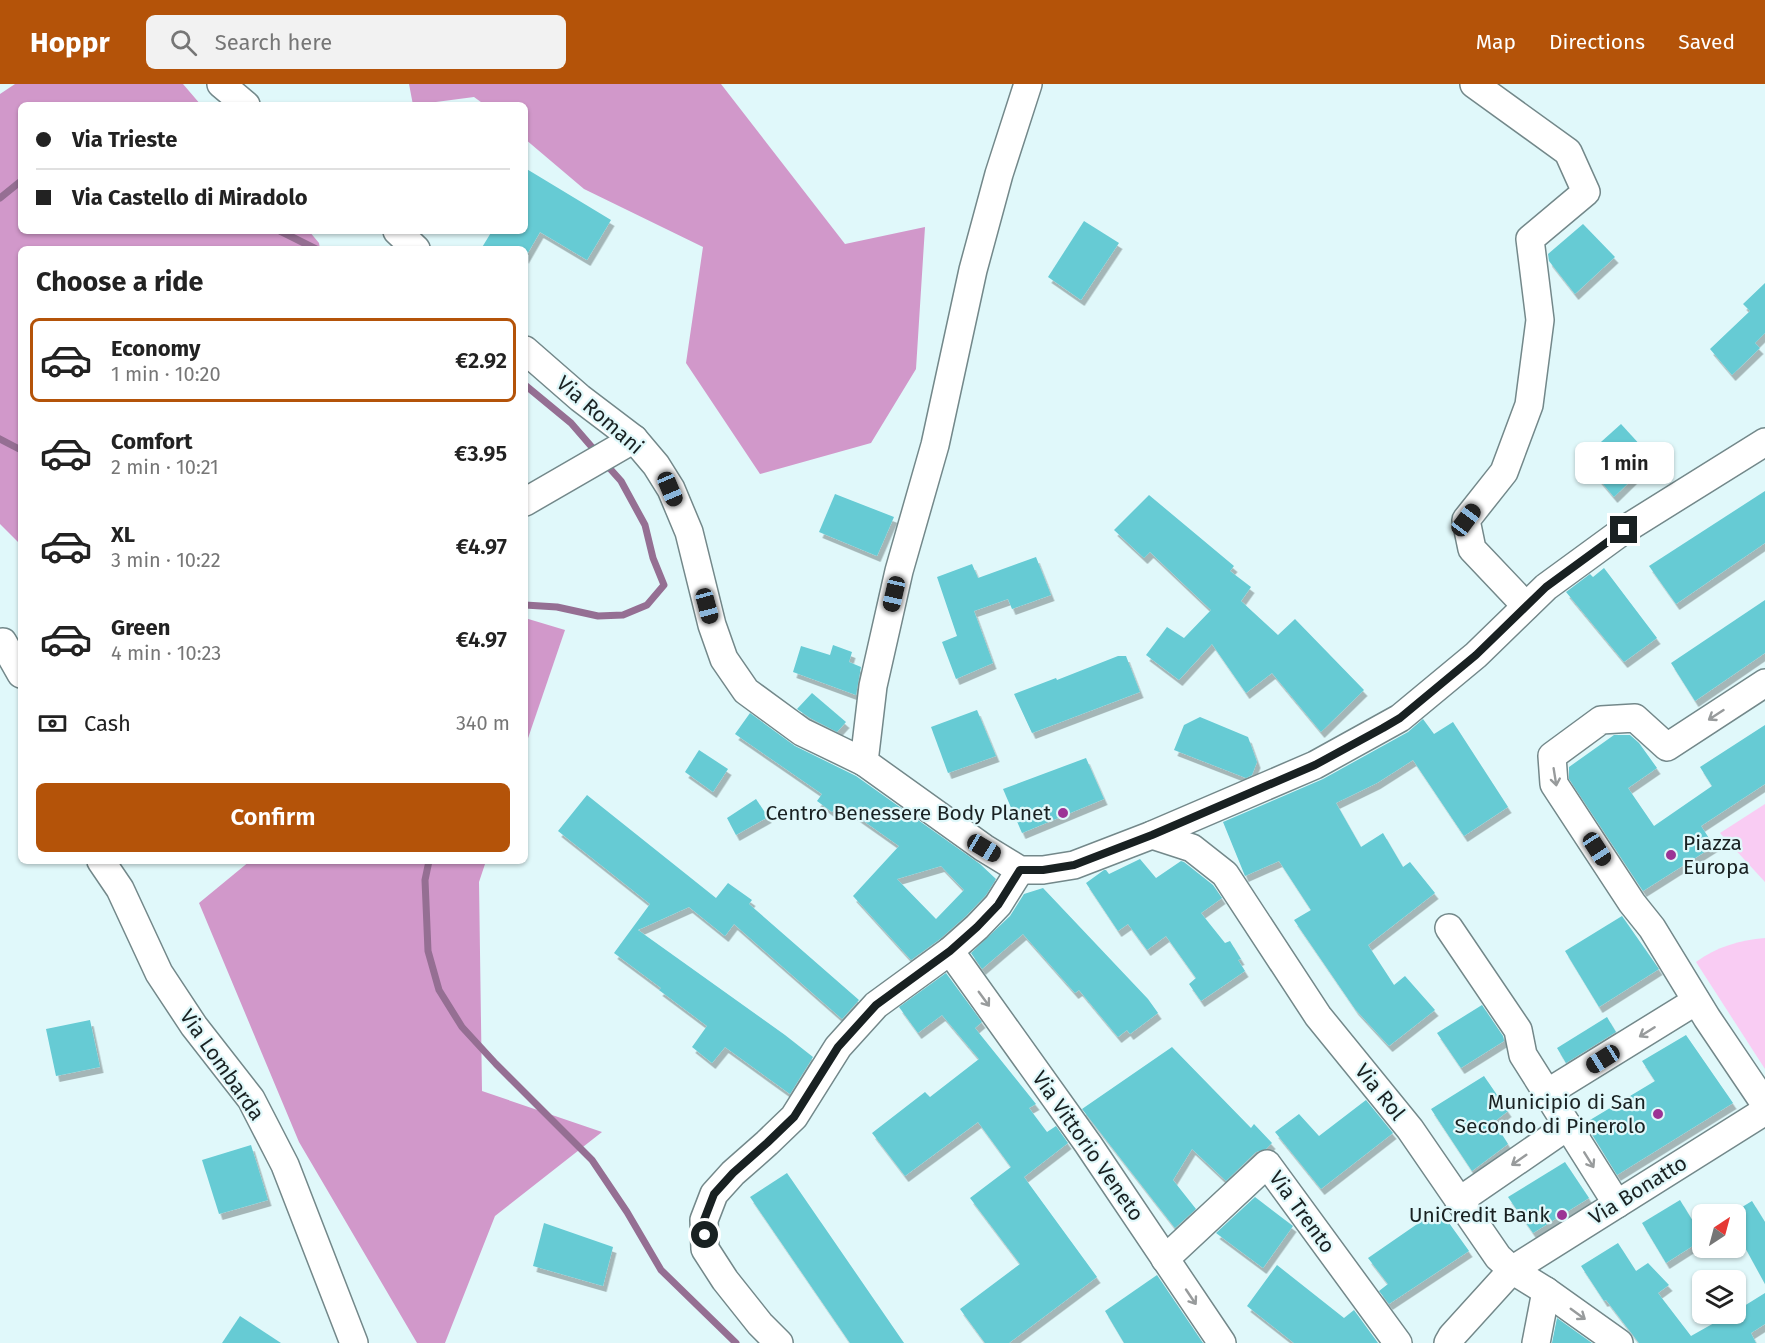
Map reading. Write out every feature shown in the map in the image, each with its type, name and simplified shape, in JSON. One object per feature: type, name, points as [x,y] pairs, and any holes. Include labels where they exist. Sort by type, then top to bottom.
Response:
[{"type":"street","points":[[221,84],[242,102]]},
{"type":"street","points":[[864,762],[873,686],[900,571],[935,446],[973,270],[999,174],[1028,84]]},
{"type":"street","points":[[1474,84],[1568,152],[1587,192],[1530,239],[1540,320],[1529,405],[1504,472],[1466,520],[1472,549],[1526,606]]},
{"type":"street","points":[[400,234],[413,246]]},
{"type":"street","name":"Via Romani","points":[[528,353],[656,465],[670,489],[689,532],[712,625],[724,659],[746,691],[802,732],[864,762],[984,848],[1020,870]]},
{"type":"street","points":[[528,500],[629,442]]},
{"type":"street","points":[[779,1343],[760,1324],[732,1289],[705,1249],[704,1220],[714,1194],[733,1173],[794,1117],[838,1047],[876,1005],[950,951],[977,927],[998,905],[1020,870],[1043,870],[1074,865],[1152,835],[1315,765],[1400,718],[1476,655],[1546,587],[1624,530],[1765,442]]},
{"type":"street","points":[[8,640],[18,666]]},
{"type":"street","points":[[1765,683],[1667,747],[1635,718],[1601,720],[1552,756],[1554,784],[1632,903],[1652,928],[1696,1001],[1765,1104]]},
{"type":"street","name":"Via Rol","points":[[1152,835],[1192,848],[1225,874],[1318,1016],[1410,1129],[1498,1257],[1512,1270],[1546,1291],[1619,1343]]},
{"type":"street","name":"Via Lombarda","points":[[103,864],[120,889],[159,973],[194,1026],[256,1108],[285,1165],[354,1343]]},
{"type":"street","points":[[1449,928],[1518,1030],[1523,1055],[1617,1203]]},
{"type":"street","name":"Via Vittorio Veneto","points":[[950,951],[1088,1144],[1222,1343]]},
{"type":"street","points":[[1547,1093],[1696,1001]]},
{"type":"street","name":"Via Bonatto","points":[[1448,1343],[1512,1270],[1765,1112]]},
{"type":"street","points":[[1459,1201],[1568,1126]]},
{"type":"street","name":"Via Trento","points":[[1166,1259],[1267,1164],[1398,1343]]},
{"type":"street","points":[[1536,1343],[1546,1291]]},
{"type":"shaded area","points":[[15,84],[183,84],[198,102],[18,102],[18,234],[312,234],[320,246],[18,246],[18,542],[0,524],[0,94]]},
{"type":"shaded area","points":[[409,84],[721,84],[845,244],[925,227],[916,369],[871,443],[760,474],[686,363],[703,247],[584,189],[528,142],[528,102],[481,102],[474,97],[436,102],[412,102]]},
{"type":"shaded area","points":[[528,619],[565,630],[528,738]]},
{"type":"shaded area","points":[[1765,804],[1765,882],[1720,833]]},
{"type":"shaded area","points":[[246,864],[485,864],[479,882],[482,1091],[602,1132],[495,1216],[445,1343],[417,1343],[299,1142],[199,903]]},
{"type":"shaded area","points":[[1765,938],[1765,1069],[1696,962],[1729,945]]},
{"type":"building","points":[[528,170],[611,220],[587,260],[540,232],[528,253],[528,246],[483,246],[490,234],[528,234]]},
{"type":"building","points":[[1084,221],[1119,243],[1081,300],[1048,277]]},
{"type":"building","points":[[1583,224],[1615,257],[1575,294],[1549,261],[1548,254]]},
{"type":"building","points":[[1765,283],[1765,333],[1755,343],[1760,348],[1732,375],[1710,349],[1750,311],[1743,304]]},
{"type":"building","points":[[1621,424],[1653,459],[1614,497],[1582,459]]},
{"type":"building","points":[[1765,491],[1765,543],[1676,604],[1649,566]]},
{"type":"building","points":[[835,494],[894,517],[877,556],[819,532]]},
{"type":"building","points":[[1149,495],[1234,566],[1230,571],[1251,587],[1241,601],[1278,635],[1295,619],[1364,690],[1321,732],[1272,673],[1246,693],[1212,644],[1179,680],[1146,655],[1167,627],[1184,638],[1211,610],[1150,552],[1144,558],[1114,530]]},
{"type":"building","points":[[1036,557],[1051,595],[1012,609],[1008,599],[974,611],[993,663],[956,679],[942,642],[957,636],[937,577],[972,564],[978,578]]},
{"type":"building","points":[[1604,568],[1657,638],[1624,662],[1566,592],[1590,574],[1593,577]]},
{"type":"building","points":[[1765,600],[1765,653],[1695,701],[1671,663]]},
{"type":"building","points":[[833,645],[852,652],[849,662],[861,667],[856,695],[793,672],[801,646],[830,655]]},
{"type":"building","points":[[1118,656],[1126,656],[1140,692],[1032,733],[1014,694]]},
{"type":"building","points":[[812,693],[846,722],[837,732],[797,709]]},
{"type":"building","points":[[977,710],[996,756],[948,773],[931,727]]},
{"type":"building","points":[[750,713],[795,746],[856,776],[980,864],[996,879],[986,895],[966,916],[911,960],[853,896],[899,846],[838,803],[832,812],[817,801],[822,794],[735,734]],"holes":[[[941,866],[964,890],[936,919],[897,879]]]},
{"type":"building","points":[[1200,717],[1248,737],[1257,762],[1252,775],[1246,778],[1174,750],[1184,725]]},
{"type":"building","points":[[1423,719],[1434,734],[1453,722],[1508,807],[1464,836],[1413,760],[1377,783],[1336,803],[1361,847],[1383,833],[1403,867],[1410,862],[1435,893],[1368,945],[1394,985],[1405,976],[1435,1010],[1389,1046],[1355,1009],[1294,920],[1311,910],[1279,861],[1245,876],[1223,822],[1323,779],[1408,732]]},
{"type":"building","points":[[1765,725],[1765,784],[1701,826],[1714,846],[1643,891],[1569,779],[1569,767],[1614,735],[1630,735],[1639,743],[1657,768],[1628,788],[1654,826],[1712,786],[1700,767]]},
{"type":"building","points":[[699,750],[728,769],[713,792],[685,772]]},
{"type":"building","points":[[1086,758],[1104,799],[1022,833],[1003,789]]},
{"type":"building","points":[[587,795],[716,898],[728,883],[752,900],[749,904],[859,1000],[842,1019],[734,924],[725,936],[689,907],[638,930],[813,1057],[790,1094],[725,1047],[712,1063],[692,1047],[707,1026],[614,953],[650,904],[558,831]]},
{"type":"building","points":[[756,799],[768,817],[736,835],[727,818]]},
{"type":"building","points":[[1140,859],[1156,878],[1181,861],[1184,862],[1213,885],[1222,898],[1201,913],[1225,943],[1230,941],[1245,971],[1201,1001],[1189,984],[1196,978],[1166,936],[1147,950],[1128,924],[1118,931],[1086,883],[1104,870],[1109,874]]},
{"type":"building","points":[[1043,888],[1148,999],[1158,1013],[1130,1034],[1127,1030],[1118,1037],[1079,990],[1075,993],[1023,934],[982,969],[971,953],[1010,916],[1024,894]]},
{"type":"building","points":[[1622,916],[1659,969],[1599,1007],[1565,951]]},
{"type":"building","points":[[946,973],[982,1022],[975,1028],[1036,1104],[1029,1108],[1047,1132],[1056,1126],[1068,1143],[1024,1177],[1097,1277],[1009,1343],[985,1343],[960,1309],[1020,1264],[970,1198],[1011,1167],[978,1122],[905,1176],[872,1133],[925,1092],[930,1097],[979,1059],[942,1015],[918,1033],[899,1007]]},
{"type":"building","points":[[1482,1005],[1504,1041],[1461,1068],[1437,1033]]},
{"type":"building","points":[[1607,1017],[1616,1032],[1566,1063],[1557,1048]]},
{"type":"building","points":[[90,1020],[100,1067],[56,1076],[46,1029]]},
{"type":"building","name":"Municipio di San Secondo di Pinerolo","points":[[1686,1035],[1733,1103],[1617,1175],[1585,1123],[1655,1081],[1642,1061]]},
{"type":"building","points":[[1172,1047],[1251,1128],[1254,1124],[1272,1143],[1266,1149],[1256,1152],[1226,1181],[1192,1149],[1173,1180],[1196,1209],[1175,1228],[1082,1109]]},
{"type":"building","points":[[1484,1076],[1508,1111],[1494,1122],[1508,1144],[1472,1171],[1431,1109]]},
{"type":"building","points":[[1366,1100],[1393,1133],[1321,1189],[1275,1132],[1299,1114],[1319,1136]]},
{"type":"building","points":[[251,1145],[268,1200],[219,1214],[202,1160]]},
{"type":"building","points":[[1565,1162],[1589,1198],[1533,1233],[1508,1197]]},
{"type":"building","points":[[787,1173],[904,1343],[850,1343],[750,1197]]},
{"type":"building","points":[[1255,1197],[1293,1226],[1263,1268],[1216,1233]]},
{"type":"building","points":[[1680,1200],[1692,1220],[1692,1246],[1666,1263],[1642,1223]]},
{"type":"building","points":[[1752,1201],[1765,1222],[1765,1284],[1746,1249],[1746,1205]]},
{"type":"building","points":[[1439,1209],[1469,1251],[1389,1304],[1379,1291],[1388,1284],[1368,1258]]},
{"type":"building","points":[[544,1223],[613,1247],[603,1286],[533,1266]]},
{"type":"building","points":[[1618,1243],[1636,1271],[1648,1263],[1669,1285],[1658,1293],[1691,1336],[1712,1324],[1746,1324],[1746,1305],[1765,1293],[1765,1324],[1751,1333],[1756,1343],[1639,1343],[1606,1300],[1604,1301],[1581,1266]]},
{"type":"building","points":[[1277,1265],[1344,1318],[1354,1310],[1378,1343],[1294,1343],[1247,1306]]},
{"type":"building","points":[[1157,1275],[1203,1343],[1124,1343],[1105,1311]]},
{"type":"building","points":[[240,1316],[281,1343],[222,1343]]},
{"type":"building","points":[[1557,1318],[1592,1343],[1552,1343]]},
{"type":"waterway","points":[[0,198],[18,183]]},
{"type":"waterway","points":[[286,234],[310,246]]},
{"type":"waterway","points":[[528,387],[571,423],[597,453]]},
{"type":"waterway","points":[[0,439],[18,448]]},
{"type":"waterway","points":[[528,605],[557,607],[598,616],[623,615],[647,605],[664,585],[653,558],[645,525],[621,481],[604,462]]},
{"type":"waterway","points":[[428,864],[425,880],[428,951],[439,990],[462,1027],[592,1160],[627,1212],[661,1270],[736,1343]]},
{"type":"place","name":"Centro Benessere Body Planet","points":[[1063,813]]},
{"type":"place","name":"Piazza Europa","points":[[1671,855]]},
{"type":"place","name":"Municipio di San Secondo di Pinerolo","points":[[1658,1114]]},
{"type":"place","name":"UniCredit Bank","points":[[1562,1215]]},
{"type":"route","points":[[705,1235],[704,1220],[714,1194],[733,1173],[794,1117],[838,1047],[876,1005],[950,951],[977,927],[998,905],[1020,870],[1043,870],[1074,865],[1152,835],[1315,765],[1383,728],[1400,718],[1476,655],[1546,587],[1624,530]]}]
